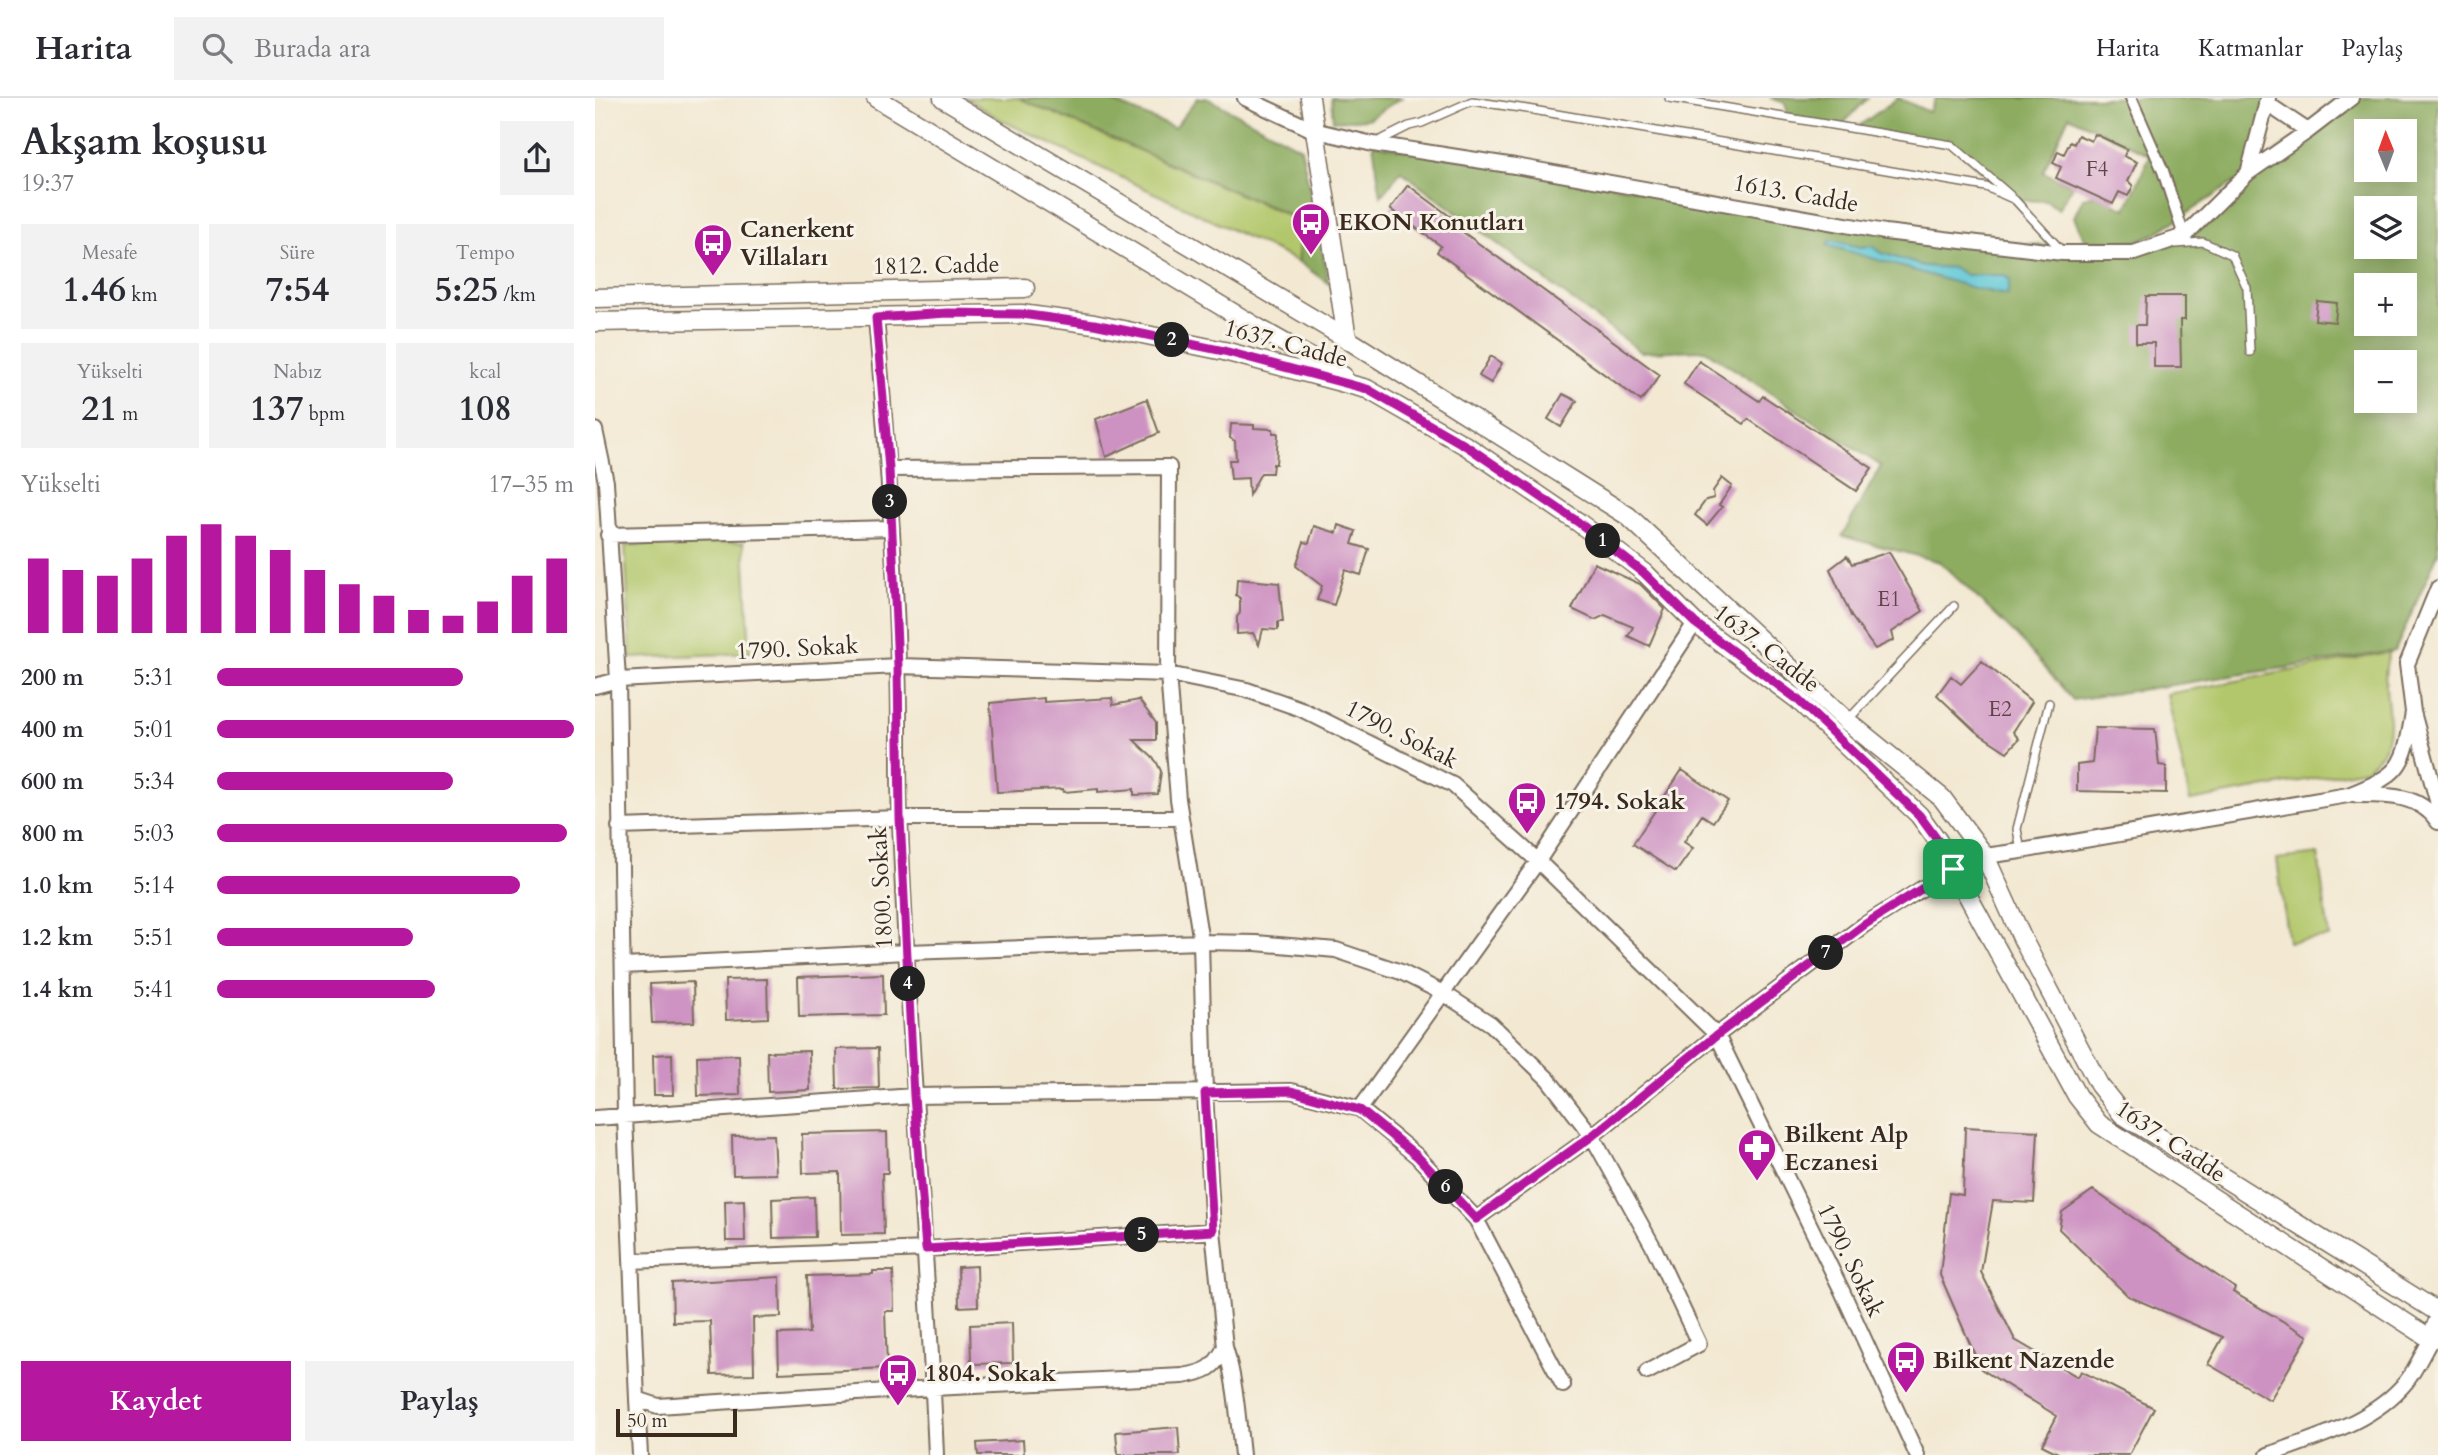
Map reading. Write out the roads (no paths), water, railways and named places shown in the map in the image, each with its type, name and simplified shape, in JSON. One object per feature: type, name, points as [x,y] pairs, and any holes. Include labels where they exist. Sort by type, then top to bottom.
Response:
[{"type":"street","points":[[876,98],[1258,328],[1367,389]]},
{"type":"street","name":"1637. Cadde","points":[[943,98],[1347,339],[1628,516],[1847,721],[1942,798],[1985,856],[2023,940],[2099,1084],[2122,1114],[2438,1312]]},
{"type":"street","name":"1613. Cadde","points":[[1245,98],[1313,130],[1373,144],[1515,166],[1885,232],[2063,253],[2134,253],[2183,236],[2248,173],[2351,98]]},
{"type":"street","points":[[1310,98],[1347,339]]},
{"type":"street","points":[[2131,98],[2163,171],[2183,236]]},
{"type":"street","points":[[2248,173],[2267,100],[2308,131]]},
{"type":"street","name":"1812. Cadde","points":[[595,298],[1025,288]]},
{"type":"street","points":[[595,322],[876,318],[875,290]]},
{"type":"street","name":"1637. Cadde","points":[[876,318],[947,313],[1033,315],[1094,324],[1224,351],[1367,389],[1468,447],[1578,522],[1644,573],[1695,623],[1797,699],[1919,815],[1938,841],[2077,1096],[2099,1124],[2126,1144],[2431,1339]]},
{"type":"street","name":"1800. Sokak","points":[[876,318],[889,469],[898,666],[900,818],[936,1455]]},
{"type":"street","points":[[595,430],[608,535],[618,680],[625,1117],[640,1455]]},
{"type":"street","points":[[889,469],[1169,467],[1168,674],[1178,799],[1201,942],[1205,1093],[1213,1231],[1225,1347],[1236,1396],[1242,1455]]},
{"type":"street","points":[[608,535],[891,528]]},
{"type":"street","points":[[2438,588],[2407,664],[2413,712],[2435,776],[2438,804]]},
{"type":"street","points":[[1360,1110],[1538,861],[1695,623]]},
{"type":"street","name":"1790. Sokak","points":[[595,686],[618,680],[898,666],[1168,674],[1247,690],[1301,709],[1453,785],[1538,861],[1717,1035],[1842,1291],[1917,1455]]},
{"type":"street","points":[[1476,1219],[1592,1136],[1717,1035],[1864,925],[1953,869],[1985,856],[2348,794],[2380,782],[2397,769],[2406,754],[2413,712]]},
{"type":"street","points":[[2348,794],[2395,795],[2418,803],[2438,822]]},
{"type":"street","points":[[619,827],[900,818],[1181,818]]},
{"type":"street","points":[[623,966],[907,952],[1201,942],[1257,943],[1335,950],[1401,972],[1443,993],[1491,1024],[1548,1079],[1592,1136],[1654,1248],[1699,1344],[1647,1372]]},
{"type":"street","points":[[595,1118],[914,1096],[1291,1091],[1360,1110],[1417,1156],[1476,1219],[1563,1385]]},
{"type":"street","points":[[631,1261],[926,1249],[1213,1231]]},
{"type":"street","points":[[2268,1455],[2332,1432],[2380,1408],[2407,1380],[2431,1339],[2438,1321]]},
{"type":"street","points":[[637,1399],[658,1406],[933,1388],[1183,1376],[1203,1373],[1217,1362],[1225,1347]]},
{"type":"lane","points":[[1669,98],[1952,145],[2015,200],[2063,253]]},
{"type":"lane","points":[[1373,144],[1409,126],[1476,100],[1986,187],[2015,200]]},
{"type":"lane","points":[[2162,245],[2203,242],[2232,255],[2247,288],[2250,352]]},
{"type":"lane","points":[[1847,721],[1954,606]]},
{"type":"lane","points":[[2021,851],[2017,830],[2049,703]]},
{"type":"water","points":[[1831,240],[1860,247],[1872,246],[1882,253],[1923,266],[1954,268],[1966,275],[2004,275],[2010,280],[2007,295],[1977,289],[1827,245]]},
{"type":"place","name":"EKON Konutları","points":[[1311,256]]},
{"type":"place","name":"Canerkent Villaları","points":[[713,277]]},
{"type":"place","name":"1794. Sokak","points":[[1527,835]]},
{"type":"place","name":"Bilkent Alp Eczanesi","points":[[1757,1182]]},
{"type":"place","name":"Bilkent Nazende","points":[[1906,1394]]},
{"type":"place","name":"1804. Sokak","points":[[898,1407]]}]
